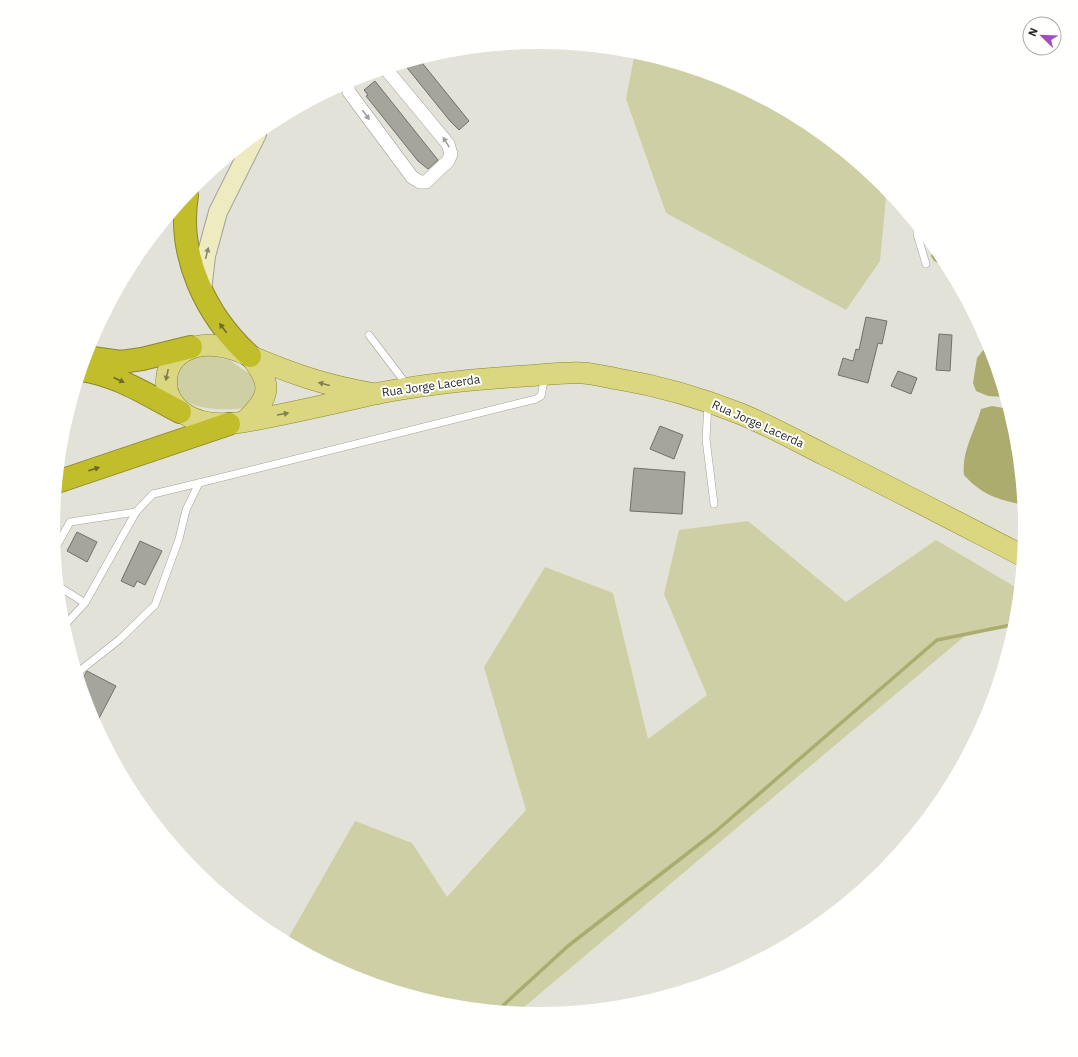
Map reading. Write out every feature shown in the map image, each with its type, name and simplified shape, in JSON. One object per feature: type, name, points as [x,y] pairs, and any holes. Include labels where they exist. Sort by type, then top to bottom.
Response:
[{"type":"highway","points":[[187,203],[186,235],[194,272],[217,319],[227,333],[250,356]]},
{"type":"highway","points":[[91,358],[121,362],[142,359],[191,347]]},
{"type":"highway","points":[[86,371],[99,372],[116,378],[180,412]]},
{"type":"highway","points":[[63,480],[237,423]]},
{"type":"main road","points":[[202,291],[206,256],[218,212],[252,145]]},
{"type":"main road","points":[[211,346],[231,349],[250,356],[261,370],[267,384],[264,398],[258,409],[237,423],[206,422],[180,412],[171,402],[166,390],[166,376],[170,364],[179,353],[191,347],[211,346]]},
{"type":"main road","name":"Rua Jorge Lacerda","points":[[250,356],[311,380],[376,394]]},
{"type":"main road","name":"Rua Jorge Lacerda","points":[[237,423],[325,407],[376,394],[410,388],[473,379],[584,373],[675,391],[744,415],[906,495],[1017,553]]},
{"type":"street","points":[[348,88],[349,92],[412,177],[420,182],[426,182],[448,161],[451,154],[448,144],[389,73]]},
{"type":"lane","points":[[917,235],[926,264]]},
{"type":"lane","points":[[369,334],[410,388]]},
{"type":"lane","points":[[69,621],[85,603],[136,512],[155,493],[536,399],[540,396],[545,374]]},
{"type":"lane","points":[[708,402],[706,439],[714,504]]},
{"type":"lane","points":[[81,670],[120,639],[155,605],[179,539],[186,510],[199,483]]},
{"type":"lane","points":[[60,539],[70,522],[136,512]]},
{"type":"lane","points":[[64,590],[85,603]]},
{"type":"green space","points":[[634,58],[693,74],[751,98],[779,113],[831,148],[878,189],[886,197],[880,261],[846,310],[666,213],[626,99]]},
{"type":"green space","points":[[207,355],[229,360],[256,378],[257,392],[246,408],[211,409],[188,402],[180,395],[175,386],[175,373],[192,359]]},
{"type":"green space","points":[[748,521],[846,602],[936,540],[1014,586],[1008,626],[966,635],[524,1008],[476,1004],[415,992],[356,972],[327,959],[289,937],[355,821],[412,843],[447,897],[526,810],[484,667],[545,567],[613,593],[648,739],[707,695],[664,594],[679,530]]},
{"type":"shaded area","points":[[932,254],[939,263],[934,261],[931,256]]},
{"type":"shaded area","points":[[984,349],[1000,397],[988,396],[976,391],[973,383],[977,358]]},
{"type":"shaded area","points":[[992,406],[1003,408],[1014,466],[1017,504],[1005,501],[984,492],[964,475],[966,450],[981,409]]},
{"type":"building","points":[[422,63],[469,121],[459,130],[407,67]]},
{"type":"building","points":[[375,81],[438,160],[428,169],[418,161],[366,96],[368,95],[364,90]]},
{"type":"building","points":[[866,317],[887,321],[882,344],[878,343],[868,383],[838,375],[843,358],[853,361],[856,349],[859,350]]},
{"type":"building","points":[[939,334],[952,335],[950,371],[936,370]]},
{"type":"building","points":[[898,371],[917,378],[911,394],[891,386]]},
{"type":"building","points":[[660,426],[683,435],[674,459],[650,449]]},
{"type":"building","points":[[634,468],[685,472],[682,514],[630,511]]},
{"type":"building","points":[[77,532],[97,542],[87,562],[67,551]]},
{"type":"building","points":[[140,541],[162,551],[145,585],[137,581],[134,587],[121,581]]},
{"type":"building","points":[[87,671],[116,686],[99,719],[96,712],[83,677]]},
{"type":"waterway","points":[[502,1006],[568,946],[715,832],[937,640],[1008,626]]}]
